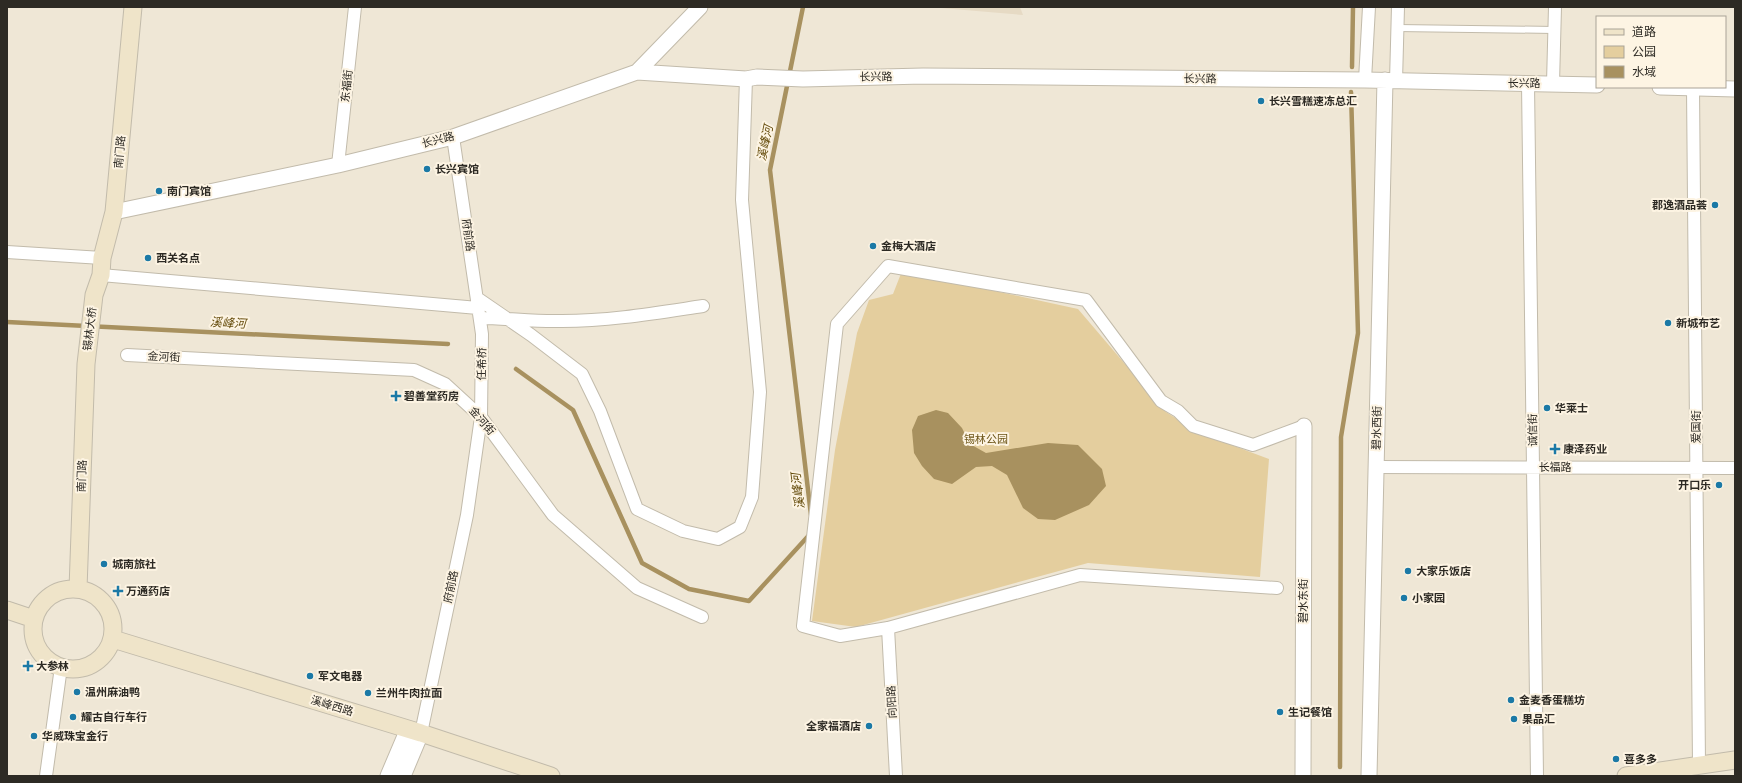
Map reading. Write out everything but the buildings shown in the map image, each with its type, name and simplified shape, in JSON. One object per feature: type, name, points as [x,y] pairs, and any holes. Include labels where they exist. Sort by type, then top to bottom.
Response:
[{"type":"main road","name":"南门路","points":[[94,295],[101,275],[102,258],[114,212],[133,7]]},
{"type":"main road","name":"锡林大桥","points":[[86,364],[94,295]]},
{"type":"main road","name":"南门路","points":[[78,589],[86,364]]},
{"type":"main road","points":[[78,589],[96,596],[104,602],[113,619],[114,629],[113,638],[106,652],[96,662],[78,669],[61,667],[50,662],[38,648],[34,638],[34,619],[38,610],[50,596],[59,591],[78,589]]},
{"type":"main road","points":[[7,610],[34,619]]},
{"type":"main road","name":"溪峰西路","points":[[113,638],[415,731],[551,776]]},
{"type":"main road","points":[[1626,776],[1735,760]]},
{"type":"street","name":"东福街","points":[[338,165],[355,7]]},
{"type":"street","points":[[637,72],[700,7]]},
{"type":"street","points":[[1365,80],[1369,7]]},
{"type":"street","points":[[1390,81],[1397,28],[1398,7]]},
{"type":"street","points":[[1553,83],[1555,7]]},
{"type":"street","name":"长兴路","points":[[114,212],[338,165],[453,137],[637,72],[803,79],[922,76],[1365,80],[1596,85]]},
{"type":"street","points":[[101,275],[478,308],[505,318],[582,374],[600,411],[637,509],[683,531],[718,539],[740,527],[752,497],[760,392],[742,200],[752,78]]},
{"type":"street","name":"碧水西街","points":[[1369,776],[1376,467],[1390,81]]},
{"type":"street","name":"诚信街","points":[[1528,84],[1537,776]]},
{"type":"street","points":[[1693,88],[1735,89]]},
{"type":"street","name":"爱国街","points":[[1693,88],[1699,766]]},
{"type":"street","name":"府前路","points":[[453,137],[482,334]]},
{"type":"street","points":[[7,252],[102,258]]},
{"type":"street","points":[[1277,588],[1080,575],[888,628],[840,636],[803,626],[837,324],[888,266],[1086,300],[1160,401],[1178,411],[1193,426],[1253,446],[1304,426]]},
{"type":"street","points":[[478,308],[505,318],[561,321],[609,319],[703,306]]},
{"type":"street","name":"任希桥","points":[[481,394],[482,334]]},
{"type":"street","name":"金河街","points":[[127,355],[414,370],[445,384],[481,417],[553,515],[637,588],[702,617]]},
{"type":"street","name":"府前路","points":[[403,776],[467,515],[481,417],[481,394]]},
{"type":"street","name":"碧水东街","points":[[1303,776],[1304,426]]},
{"type":"street","name":"长福路","points":[[1376,467],[1735,468]]},
{"type":"street","name":"向阳路","points":[[888,628],[896,776]]},
{"type":"street","points":[[46,776],[61,667]]},
{"type":"street","name":"府前路","points":[[388,776],[415,731]]},
{"type":"lane","points":[[1397,28],[1554,30]]},
{"type":"shaded area","points":[[929,7],[1020,7],[1023,15]]},
{"type":"green space","name":"锡林公园","points":[[902,271],[1078,309],[1166,412],[1199,433],[1269,459],[1260,577],[1088,563],[856,627],[812,621],[835,450],[857,333],[869,300],[893,294]]},
{"type":"water","points":[[936,410],[948,413],[962,428],[970,444],[986,453],[1048,443],[1078,445],[1102,469],[1106,486],[1089,505],[1055,520],[1038,519],[1023,508],[1007,475],[992,466],[976,467],[952,484],[934,479],[922,466],[914,453],[912,430],[918,416]]},
{"type":"waterway","name":"溪峰河","points":[[803,7],[770,170],[811,515]]},
{"type":"waterway","points":[[1352,67],[1353,7]]},
{"type":"waterway","points":[[1340,767],[1341,437],[1358,333],[1351,92]]},
{"type":"waterway","name":"溪峰河","points":[[7,322],[448,344]]},
{"type":"waterway","name":"溪峰河","points":[[516,369],[573,410],[642,563],[689,589],[749,601],[811,533]]},
{"type":"place","name":"长兴雪糕速冻总汇","points":[[1261,101]]},
{"type":"place","name":"长兴宾馆","points":[[427,169]]},
{"type":"place","name":"南门宾馆","points":[[159,191]]},
{"type":"place","name":"郡逸酒品荟","points":[[1715,205]]},
{"type":"place","name":"金梅大酒店","points":[[873,246]]},
{"type":"place","name":"西关名点","points":[[148,258]]},
{"type":"place","name":"新城布艺","points":[[1668,323]]},
{"type":"place","name":"碧善堂药房","points":[[396,396]]},
{"type":"place","name":"华莱士","points":[[1547,408]]},
{"type":"place","name":"康泽药业","points":[[1555,449]]},
{"type":"place","name":"开口乐","points":[[1719,485]]},
{"type":"place","name":"城南旅社","points":[[104,564]]},
{"type":"place","name":"大家乐饭店","points":[[1408,571]]},
{"type":"place","name":"万通药店","points":[[118,591]]},
{"type":"place","name":"小家园","points":[[1404,598]]},
{"type":"place","name":"大参林","points":[[28,666]]},
{"type":"place","name":"军文电器","points":[[310,676]]},
{"type":"place","name":"温州麻油鸭","points":[[77,692]]},
{"type":"place","name":"兰州牛肉拉面","points":[[368,693]]},
{"type":"place","name":"金麦香蛋糕坊","points":[[1511,700]]},
{"type":"place","name":"生记餐馆","points":[[1280,712]]},
{"type":"place","name":"耀古自行车行","points":[[73,717]]},
{"type":"place","name":"果品汇","points":[[1514,719]]},
{"type":"place","name":"全家福酒店","points":[[869,726]]},
{"type":"place","name":"华威珠宝金行","points":[[34,736]]},
{"type":"place","name":"喜多多","points":[[1616,759]]}]
